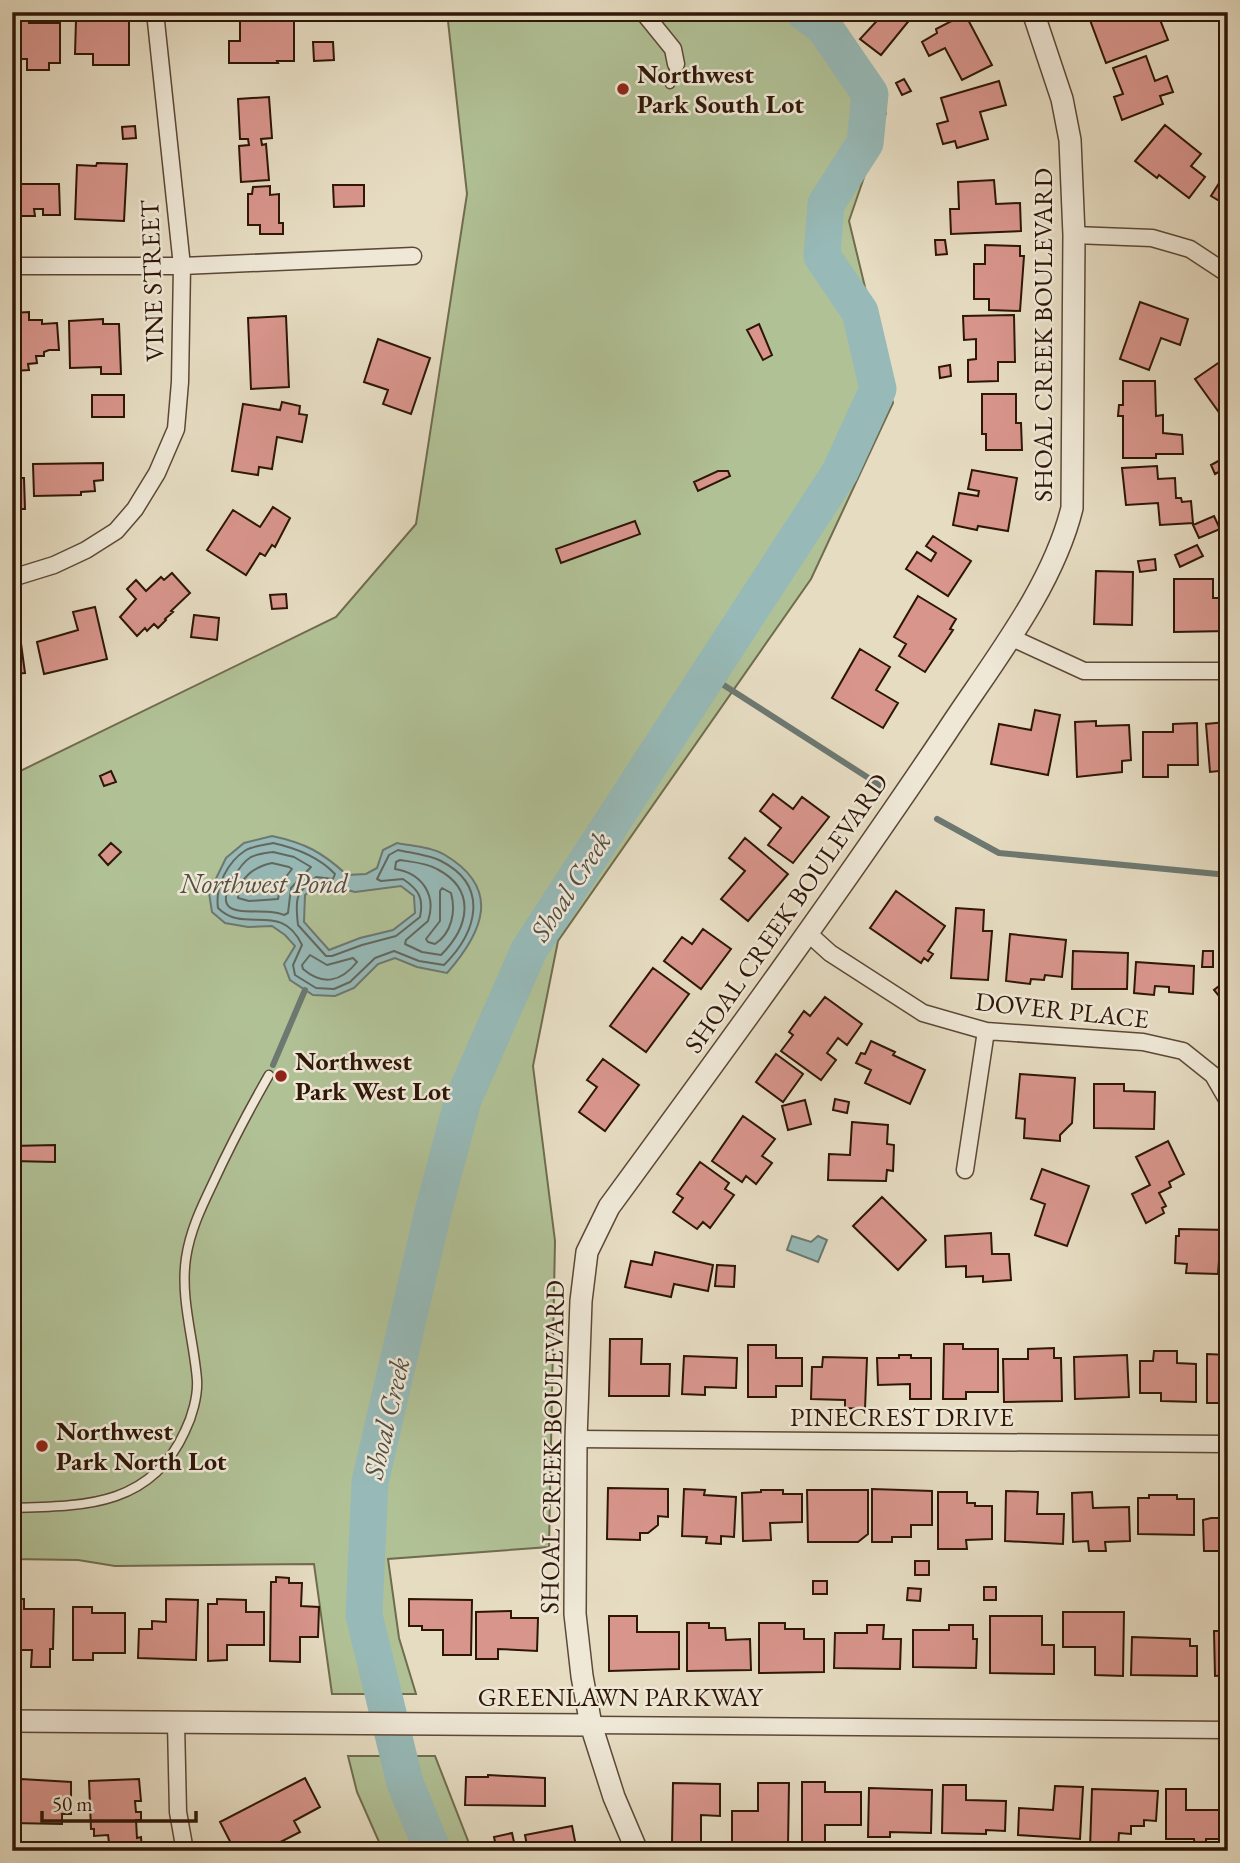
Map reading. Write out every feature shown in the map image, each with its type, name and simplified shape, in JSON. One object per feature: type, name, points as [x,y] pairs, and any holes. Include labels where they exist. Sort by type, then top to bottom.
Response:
[{"type":"street","name":"VINE STREET","points":[[12,578],[54,565],[86,550],[116,531],[135,509],[152,482],[176,429],[180,382],[182,266],[155,12]]},
{"type":"street","points":[[642,12],[673,49],[676,64]]},
{"type":"street","name":"SHOAL CREEK BOULEVARD","points":[[637,1851],[614,1797],[591,1725],[583,1688],[575,1614],[576,1439],[587,1252],[609,1207],[809,934],[896,808],[1010,636],[1054,561],[1065,535],[1072,508],[1074,235],[1070,139],[1062,99],[1033,12]]},
{"type":"street","points":[[1074,235],[1152,239],[1190,249],[1228,274]]},
{"type":"street","points":[[12,266],[182,266],[413,256]]},
{"type":"street","points":[[1010,636],[1084,671],[1228,671]]},
{"type":"street","name":"DOVER PLACE","points":[[809,934],[830,953],[923,1013],[986,1031],[1143,1042],[1184,1051],[1213,1076],[1228,1101]]},
{"type":"street","points":[[965,1170],[986,1031]]},
{"type":"street","name":"PINECREST DRIVE","points":[[576,1439],[1228,1444]]},
{"type":"street","name":"GREENLAWN PARKWAY","points":[[12,1721],[1228,1730]]},
{"type":"street","points":[[176,1723],[178,1812],[185,1851]]},
{"type":"lane","points":[[670,84],[676,64]]},
{"type":"lane","points":[[12,1507],[80,1506],[104,1501],[130,1490],[148,1478],[177,1450],[191,1419],[197,1384],[185,1294],[186,1260],[193,1224],[231,1143],[269,1075]]},
{"type":"green space","points":[[447,12],[822,12],[838,28],[886,113],[849,221],[893,403],[811,579],[558,941],[533,1066],[555,1241],[549,1547],[388,1559],[399,1638],[416,1694],[332,1694],[314,1564],[115,1566],[78,1560],[12,1559],[12,775],[336,617],[416,524],[467,194]]},
{"type":"green space","points":[[348,1756],[435,1756],[472,1851],[383,1851],[357,1792]]},
{"type":"water","name":"Northwest Pond","points":[[272,836],[294,842],[321,854],[347,875],[366,874],[377,868],[383,850],[397,843],[434,850],[463,868],[474,882],[480,896],[481,911],[477,927],[460,958],[447,973],[417,967],[395,958],[378,964],[354,988],[335,996],[313,995],[290,980],[284,964],[295,946],[285,935],[272,926],[248,927],[225,923],[212,912],[209,893],[226,858],[244,843]],"holes":[[[320,883],[355,892],[401,886],[414,896],[415,913],[393,930],[360,938],[329,950],[304,922],[305,895]]]},
{"type":"water","points":[[792,1236],[811,1242],[818,1236],[827,1240],[818,1262],[787,1250]]},
{"type":"building","points":[[885,12],[916,12],[881,55],[860,39]]},
{"type":"building","points":[[1087,12],[1157,12],[1168,40],[1106,63]]},
{"type":"building","points":[[965,14],[992,65],[962,80],[945,48],[929,56],[922,42],[937,33],[936,29]]},
{"type":"building","points":[[240,16],[294,16],[294,61],[229,63],[229,41],[240,41]]},
{"type":"building","points":[[12,20],[60,23],[60,63],[49,63],[49,70],[27,70],[27,59],[13,59]]},
{"type":"building","points":[[76,20],[129,21],[129,65],[93,65],[93,54],[75,54]]},
{"type":"building","points":[[313,42],[333,42],[334,60],[314,61]]},
{"type":"building","points":[[1146,56],[1155,81],[1167,76],[1173,92],[1160,96],[1163,104],[1122,120],[1114,97],[1123,94],[1113,68]]},
{"type":"building","points":[[904,79],[911,91],[902,95],[896,83]]},
{"type":"building","points":[[999,81],[1006,105],[980,112],[988,139],[957,148],[955,141],[943,144],[937,124],[948,121],[941,98]]},
{"type":"building","points":[[269,97],[272,138],[261,139],[262,145],[266,144],[269,180],[241,182],[239,146],[249,145],[248,139],[240,139],[238,99]]},
{"type":"building","points":[[1165,125],[1201,154],[1191,166],[1205,177],[1189,198],[1135,161]]},
{"type":"building","points":[[135,126],[136,138],[123,139],[122,127]]},
{"type":"building","points":[[97,163],[127,164],[124,221],[75,219],[77,165],[96,166]]},
{"type":"building","points":[[1228,169],[1228,206],[1211,196]]},
{"type":"building","points":[[994,180],[996,204],[1020,203],[1021,231],[951,234],[950,209],[959,209],[958,182]]},
{"type":"building","points":[[13,184],[59,184],[60,215],[43,215],[43,209],[34,209],[35,216],[13,216]]},
{"type":"building","points":[[333,185],[364,185],[364,206],[334,207]]},
{"type":"building","points":[[270,186],[270,195],[279,194],[279,223],[283,223],[283,234],[260,234],[260,225],[248,225],[248,194],[252,194],[253,187]]},
{"type":"building","points":[[935,240],[945,240],[947,254],[936,255]]},
{"type":"building","points":[[985,245],[1020,246],[1020,256],[1024,256],[1020,311],[989,310],[989,299],[974,299],[974,264],[985,264]]},
{"type":"building","points":[[1140,302],[1188,319],[1180,345],[1161,338],[1149,370],[1120,359]]},
{"type":"building","points":[[29,312],[29,320],[42,320],[42,324],[57,323],[59,350],[49,350],[44,352],[44,356],[36,356],[37,363],[28,364],[29,370],[13,371],[12,313]]},
{"type":"building","points":[[1014,315],[1015,362],[998,362],[998,381],[968,382],[968,360],[976,359],[976,339],[964,340],[963,316]]},
{"type":"building","points":[[286,316],[289,387],[251,389],[248,318]]},
{"type":"building","points":[[103,319],[103,324],[119,324],[121,374],[101,374],[101,367],[70,368],[69,321]]},
{"type":"building","points":[[759,324],[772,355],[763,360],[747,330]]},
{"type":"building","points":[[378,339],[430,358],[411,414],[383,404],[388,390],[364,382]]},
{"type":"building","points":[[1224,359],[1228,364],[1228,425],[1195,379]]},
{"type":"building","points":[[950,365],[951,376],[940,378],[939,367]]},
{"type":"building","points":[[1123,381],[1155,381],[1156,416],[1163,415],[1163,433],[1182,435],[1183,454],[1156,454],[1156,458],[1123,458],[1123,416],[1118,416],[1119,405],[1123,405]]},
{"type":"building","points":[[982,394],[1016,394],[1016,423],[1021,423],[1022,450],[986,450],[986,434],[982,434]]},
{"type":"building","points":[[92,395],[124,395],[124,417],[92,417]]},
{"type":"building","points":[[282,402],[300,406],[299,414],[307,415],[302,442],[277,437],[272,469],[259,467],[258,475],[232,471],[243,404],[280,410]]},
{"type":"building","points":[[1222,459],[1226,468],[1215,474],[1211,465]]},
{"type":"building","points":[[103,463],[103,480],[94,481],[95,491],[81,492],[81,495],[34,496],[33,464]]},
{"type":"building","points":[[1157,466],[1158,479],[1175,478],[1176,498],[1181,498],[1182,502],[1191,501],[1193,523],[1160,525],[1158,503],[1126,505],[1122,468]]},
{"type":"building","points":[[972,470],[1017,478],[1008,531],[978,526],[977,530],[953,525],[959,493],[978,496],[979,491],[968,489]]},
{"type":"building","points":[[718,471],[728,471],[730,476],[698,491],[694,482]]},
{"type":"building","points":[[12,478],[24,478],[25,509],[12,509]]},
{"type":"building","points":[[273,507],[290,518],[275,547],[272,545],[265,556],[260,553],[246,575],[207,550],[233,510],[260,527]]},
{"type":"building","points":[[1214,516],[1220,529],[1199,538],[1193,525]]},
{"type":"building","points":[[635,521],[640,534],[561,563],[556,549]]},
{"type":"building","points":[[933,536],[971,561],[948,596],[906,569],[917,552],[931,561],[936,553],[926,546]]},
{"type":"building","points":[[1197,545],[1203,556],[1180,567],[1175,555]]},
{"type":"building","points":[[1155,559],[1156,570],[1140,572],[1138,561]]},
{"type":"building","points":[[1096,571],[1133,572],[1132,625],[1094,624]]},
{"type":"building","points":[[172,573],[190,593],[158,628],[154,624],[137,636],[120,617],[136,599],[127,589],[136,580],[146,591],[161,577],[164,580]]},
{"type":"building","points":[[1174,579],[1213,579],[1213,598],[1228,598],[1228,631],[1174,632]]},
{"type":"building","points":[[286,594],[287,608],[272,609],[270,595]]},
{"type":"building","points":[[918,596],[956,619],[950,629],[953,630],[925,672],[899,656],[906,644],[894,637]]},
{"type":"building","points":[[95,607],[107,659],[44,674],[37,642],[78,630],[73,612]]},
{"type":"building","points":[[194,615],[219,618],[217,640],[191,637]]},
{"type":"building","points":[[20,636],[25,673],[12,674],[12,637]]},
{"type":"building","points":[[860,649],[890,667],[876,690],[898,703],[883,728],[832,698]]},
{"type":"building","points":[[1035,710],[1060,715],[1048,775],[991,764],[999,724],[1031,730]]},
{"type":"building","points":[[1096,721],[1096,726],[1129,725],[1131,760],[1122,761],[1122,772],[1077,777],[1075,722]]},
{"type":"building","points":[[1226,722],[1228,770],[1210,772],[1206,724]]},
{"type":"building","points":[[1197,723],[1198,765],[1168,765],[1168,777],[1143,777],[1143,732],[1173,732],[1173,724]]},
{"type":"building","points":[[111,771],[116,782],[104,786],[100,776]]},
{"type":"building","points":[[773,794],[793,809],[802,797],[829,817],[793,863],[768,845],[781,828],[760,811]]},
{"type":"building","points":[[745,838],[788,874],[748,921],[721,899],[745,871],[729,858]]},
{"type":"building","points":[[111,843],[121,852],[108,865],[99,855]]},
{"type":"building","points":[[896,891],[945,926],[928,951],[933,954],[928,961],[924,958],[921,963],[870,928]]},
{"type":"building","points":[[956,908],[984,910],[983,931],[992,931],[988,980],[951,978]]},
{"type":"building","points":[[703,929],[731,949],[701,989],[664,961],[682,937],[692,944]]},
{"type":"building","points":[[1010,934],[1066,940],[1062,977],[1045,975],[1044,980],[1031,979],[1030,984],[1006,981]]},
{"type":"building","points":[[1073,951],[1128,953],[1127,989],[1072,989]]},
{"type":"building","points":[[1203,951],[1213,951],[1213,967],[1202,967]]},
{"type":"building","points":[[1136,962],[1194,966],[1193,994],[1169,992],[1169,987],[1155,986],[1154,995],[1134,993]]},
{"type":"building","points":[[653,968],[689,994],[646,1052],[610,1026]]},
{"type":"building","points":[[1228,979],[1228,1007],[1214,990]]},
{"type":"building","points":[[825,997],[862,1024],[847,1045],[838,1038],[827,1053],[836,1060],[821,1080],[781,1051],[793,1035],[789,1032],[804,1011],[810,1016]]},
{"type":"building","points":[[871,1041],[925,1070],[910,1104],[865,1083],[871,1070],[856,1063],[861,1053],[865,1054]]},
{"type":"building","points":[[776,1054],[803,1074],[783,1102],[756,1082]]},
{"type":"building","points":[[603,1059],[639,1085],[605,1131],[579,1112],[597,1087],[587,1080]]},
{"type":"building","points":[[1020,1074],[1075,1078],[1072,1123],[1060,1135],[1060,1141],[1024,1138],[1025,1119],[1016,1118]]},
{"type":"building","points":[[1094,1084],[1124,1084],[1124,1091],[1155,1092],[1154,1129],[1094,1128]]},
{"type":"building","points":[[835,1099],[849,1102],[847,1113],[833,1110]]},
{"type":"building","points":[[805,1100],[811,1124],[788,1130],[782,1106]]},
{"type":"building","points":[[743,1116],[775,1139],[762,1156],[772,1163],[756,1184],[746,1176],[742,1182],[712,1161]]},
{"type":"building","points":[[852,1122],[888,1125],[887,1144],[894,1145],[893,1171],[887,1170],[886,1181],[828,1180],[829,1154],[850,1155]]},
{"type":"building","points":[[1168,1141],[1184,1174],[1169,1182],[1171,1187],[1159,1193],[1166,1206],[1162,1208],[1164,1213],[1146,1223],[1132,1194],[1150,1185],[1136,1157]]},
{"type":"building","points":[[55,1145],[55,1162],[12,1161],[12,1146]]},
{"type":"building","points":[[700,1162],[729,1183],[725,1189],[734,1195],[710,1228],[703,1222],[697,1229],[673,1212],[683,1198],[677,1194]]},
{"type":"building","points":[[1042,1169],[1089,1186],[1067,1246],[1035,1235],[1045,1204],[1031,1199]]},
{"type":"building","points":[[882,1197],[926,1240],[898,1270],[853,1226]]},
{"type":"building","points":[[1179,1229],[1228,1230],[1228,1261],[1219,1261],[1218,1274],[1186,1273],[1187,1264],[1175,1263],[1176,1236],[1179,1236]]},
{"type":"building","points":[[991,1233],[992,1254],[1009,1254],[1011,1280],[983,1282],[983,1276],[966,1277],[966,1266],[946,1267],[945,1236]]},
{"type":"building","points":[[655,1252],[713,1265],[708,1291],[674,1284],[671,1297],[625,1287],[631,1261],[652,1265]]},
{"type":"building","points":[[717,1265],[735,1266],[734,1287],[715,1286]]},
{"type":"building","points":[[610,1339],[642,1339],[641,1364],[670,1364],[669,1396],[609,1396]]},
{"type":"building","points":[[944,1344],[963,1344],[963,1349],[998,1349],[998,1392],[966,1392],[966,1399],[943,1399]]},
{"type":"building","points":[[748,1345],[776,1345],[776,1358],[802,1358],[802,1386],[776,1386],[776,1397],[748,1397]]},
{"type":"building","points":[[1054,1348],[1054,1358],[1061,1358],[1062,1401],[1004,1402],[1003,1359],[1028,1359],[1028,1349]]},
{"type":"building","points":[[1154,1351],[1177,1351],[1177,1363],[1196,1364],[1196,1402],[1161,1401],[1161,1393],[1140,1393],[1140,1361],[1153,1361]]},
{"type":"building","points":[[1207,1354],[1228,1355],[1226,1403],[1207,1403]]},
{"type":"building","points":[[899,1355],[931,1358],[931,1399],[910,1399],[910,1384],[878,1385],[877,1358],[899,1358]]},
{"type":"building","points":[[1127,1355],[1129,1397],[1075,1399],[1074,1357]]},
{"type":"building","points":[[684,1356],[737,1358],[736,1388],[705,1387],[705,1395],[682,1394]]},
{"type":"building","points":[[823,1357],[867,1358],[865,1409],[845,1408],[845,1400],[811,1399],[812,1367],[822,1367]]},
{"type":"building","points":[[608,1488],[668,1489],[668,1517],[658,1516],[658,1525],[648,1533],[640,1533],[640,1540],[607,1539]]},
{"type":"building","points":[[684,1489],[705,1490],[704,1495],[736,1497],[734,1537],[721,1536],[721,1544],[706,1543],[707,1537],[682,1536]]},
{"type":"building","points":[[872,1489],[932,1491],[932,1525],[911,1525],[911,1537],[892,1537],[892,1542],[872,1542]]},
{"type":"building","points":[[783,1490],[783,1494],[802,1494],[802,1522],[770,1523],[771,1540],[743,1541],[742,1493]]},
{"type":"building","points":[[807,1490],[868,1490],[868,1534],[858,1542],[808,1542]]},
{"type":"building","points":[[1006,1491],[1038,1492],[1037,1514],[1064,1514],[1063,1544],[1005,1541]]},
{"type":"building","points":[[938,1492],[967,1492],[967,1503],[992,1506],[992,1539],[966,1540],[967,1549],[938,1549]]},
{"type":"building","points":[[1092,1492],[1093,1508],[1129,1507],[1130,1541],[1105,1542],[1106,1551],[1089,1551],[1088,1541],[1073,1542],[1072,1493]]},
{"type":"building","points":[[1149,1495],[1177,1495],[1177,1499],[1194,1499],[1194,1535],[1138,1534],[1138,1498],[1149,1498]]},
{"type":"building","points":[[1228,1518],[1228,1551],[1204,1551],[1203,1520]]},
{"type":"building","points":[[915,1561],[929,1561],[929,1575],[915,1575]]},
{"type":"building","points":[[276,1577],[289,1578],[289,1583],[302,1583],[301,1606],[319,1607],[318,1637],[300,1637],[300,1662],[270,1661],[271,1582],[276,1582]]},
{"type":"building","points":[[813,1581],[827,1581],[827,1594],[813,1594]]},
{"type":"building","points":[[984,1587],[996,1587],[996,1600],[984,1600]]},
{"type":"building","points":[[908,1588],[921,1589],[920,1601],[907,1600]]},
{"type":"building","points":[[12,1599],[24,1599],[24,1609],[54,1609],[50,1667],[31,1667],[32,1650],[18,1650],[18,1659],[12,1659]]},
{"type":"building","points":[[166,1599],[198,1600],[196,1660],[138,1658],[139,1629],[152,1629],[152,1621],[166,1622]]},
{"type":"building","points":[[217,1599],[246,1600],[246,1612],[264,1612],[264,1645],[227,1645],[227,1660],[208,1661],[208,1604],[217,1604]]},
{"type":"building","points":[[409,1599],[472,1600],[471,1655],[443,1655],[443,1630],[422,1630],[422,1626],[409,1626]]},
{"type":"building","points":[[73,1607],[92,1607],[92,1613],[125,1613],[125,1653],[93,1653],[93,1660],[73,1660]]},
{"type":"building","points":[[511,1611],[511,1618],[538,1618],[537,1651],[498,1649],[498,1659],[476,1659],[476,1612]]},
{"type":"building","points":[[1063,1612],[1124,1612],[1123,1676],[1095,1675],[1095,1647],[1063,1647]]},
{"type":"building","points":[[609,1616],[637,1616],[637,1632],[679,1632],[679,1669],[609,1671]]},
{"type":"building","points":[[990,1616],[1042,1616],[1042,1645],[1054,1645],[1054,1674],[990,1673]]},
{"type":"building","points":[[687,1623],[709,1623],[709,1628],[725,1628],[726,1640],[750,1639],[751,1670],[687,1671]]},
{"type":"building","points":[[759,1623],[785,1623],[785,1629],[804,1629],[804,1639],[824,1639],[824,1672],[759,1673]]},
{"type":"building","points":[[867,1625],[884,1625],[883,1639],[901,1639],[900,1669],[834,1668],[835,1633],[867,1633]]},
{"type":"building","points":[[949,1625],[973,1625],[973,1639],[977,1639],[976,1668],[913,1667],[913,1630],[949,1630]]},
{"type":"building","points":[[1214,1631],[1228,1631],[1228,1675],[1215,1676]]},
{"type":"building","points":[[1132,1637],[1190,1639],[1190,1646],[1197,1646],[1197,1676],[1131,1675]]},
{"type":"building","points":[[488,1775],[545,1778],[545,1806],[465,1805],[466,1777]]},
{"type":"building","points":[[305,1778],[320,1807],[294,1821],[300,1832],[263,1851],[257,1842],[235,1851],[220,1822]]},
{"type":"building","points":[[21,1779],[71,1782],[71,1814],[62,1814],[62,1824],[12,1823],[12,1782],[21,1782]]},
{"type":"building","points":[[139,1779],[141,1801],[135,1801],[136,1812],[141,1812],[141,1820],[136,1820],[137,1838],[141,1837],[142,1851],[110,1851],[108,1835],[94,1836],[94,1829],[91,1829],[89,1781]]},
{"type":"building","points":[[802,1782],[825,1782],[825,1792],[861,1792],[861,1825],[825,1825],[825,1848],[802,1848]]},
{"type":"building","points":[[673,1783],[720,1784],[720,1816],[701,1815],[701,1844],[672,1843]]},
{"type":"building","points":[[758,1783],[789,1783],[786,1851],[766,1851],[766,1846],[732,1846],[732,1811],[758,1811]]},
{"type":"building","points":[[943,1785],[966,1785],[966,1800],[1006,1801],[1005,1831],[986,1830],[986,1834],[942,1833]]},
{"type":"building","points":[[1055,1786],[1083,1787],[1080,1839],[1018,1835],[1019,1808],[1053,1810]]},
{"type":"building","points":[[869,1788],[932,1790],[931,1833],[890,1832],[890,1837],[868,1837]]},
{"type":"building","points":[[1092,1789],[1158,1791],[1156,1821],[1144,1820],[1144,1826],[1131,1826],[1131,1834],[1119,1833],[1118,1849],[1090,1848]]},
{"type":"building","points":[[1166,1789],[1186,1789],[1186,1810],[1228,1810],[1228,1839],[1206,1839],[1206,1849],[1195,1849],[1194,1839],[1166,1839]]},
{"type":"building","points":[[572,1826],[577,1851],[528,1851],[525,1835]]},
{"type":"building","points":[[512,1833],[516,1851],[497,1851],[494,1837]]},
{"type":"waterway","name":"Shoal Creek","points":[[433,1851],[405,1783],[364,1615],[370,1482],[433,1212],[463,1100],[529,950],[840,472],[878,389],[860,312],[822,256],[826,204],[865,143],[870,94],[824,27],[804,12]]},
{"type":"waterway","points":[[708,675],[881,786]]},
{"type":"waterway","points":[[937,819],[999,853],[1228,875]]},
{"type":"waterway","points":[[273,1065],[305,990]]},
{"type":"place","name":"Northwest Park South Lot","points":[[623,89]]},
{"type":"place","name":"Northwest Park West Lot","points":[[281,1076]]},
{"type":"place","name":"Northwest Park North Lot","points":[[42,1446]]}]
